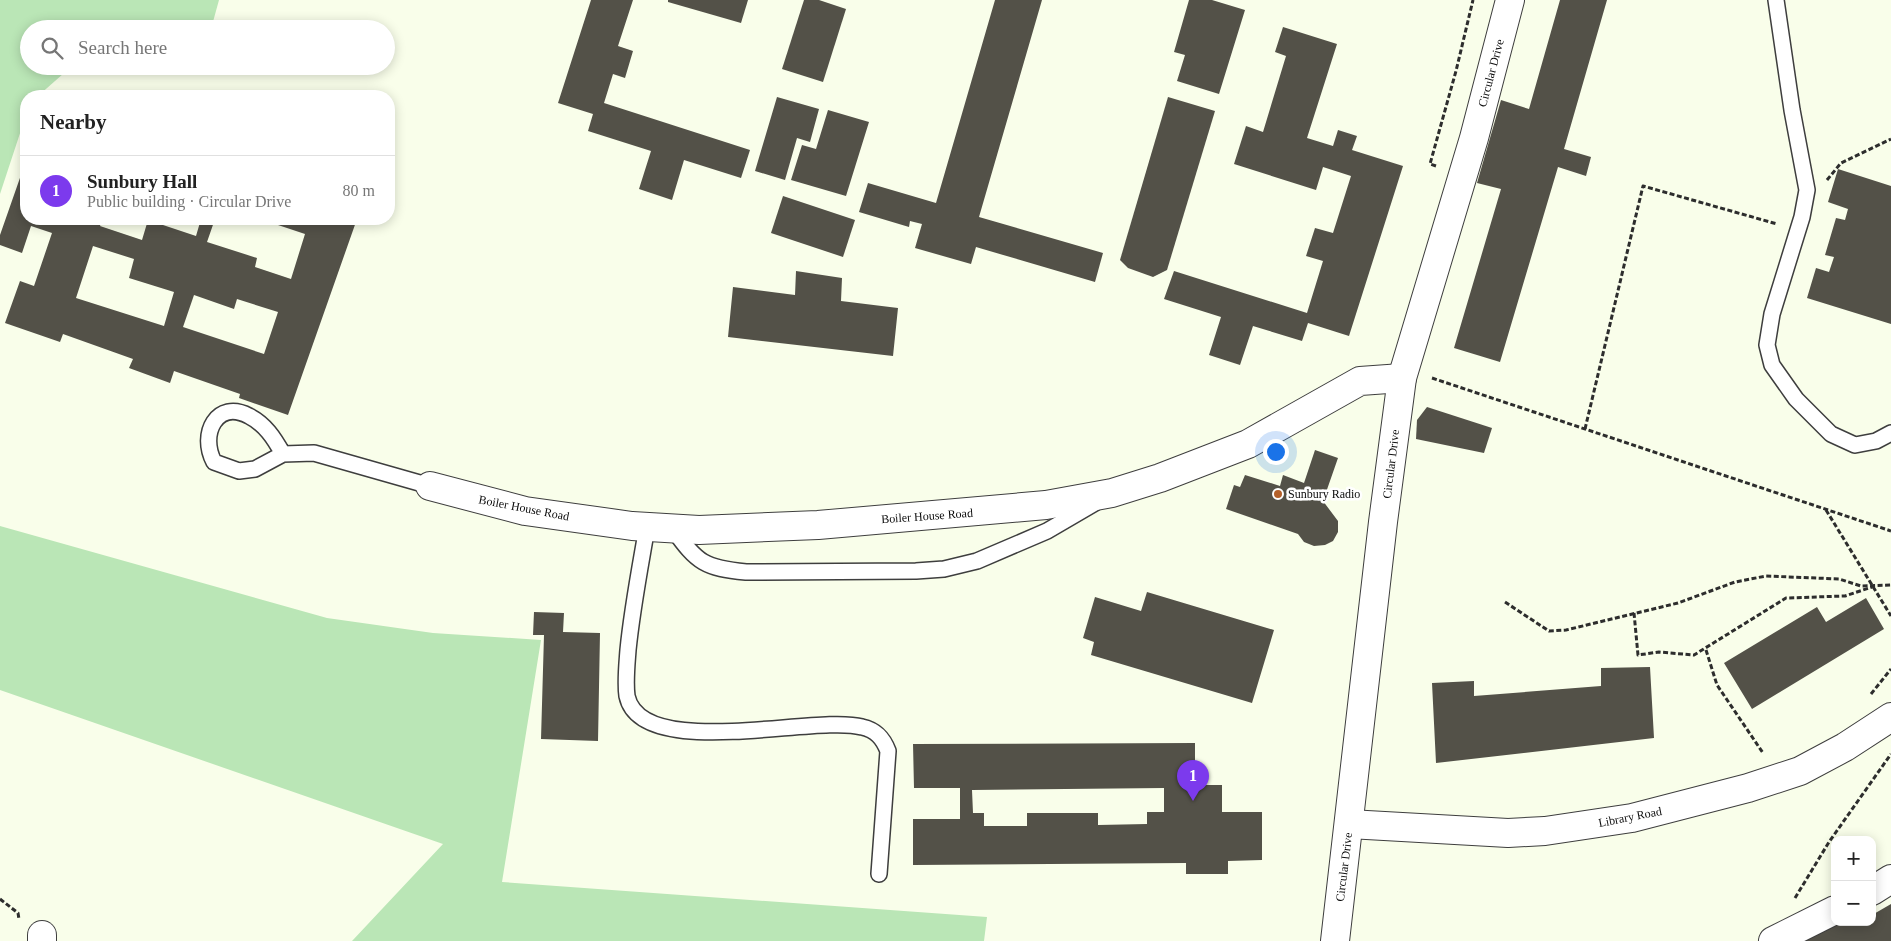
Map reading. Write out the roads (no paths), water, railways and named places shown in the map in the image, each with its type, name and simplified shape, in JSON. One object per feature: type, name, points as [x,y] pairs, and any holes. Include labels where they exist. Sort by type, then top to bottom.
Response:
[{"type":"street","name":"Circular Drive","points":[[1335,941],[1402,378],[1474,138],[1510,0]]},
{"type":"street","name":"Boiler House Road","points":[[430,486],[525,510],[660,528],[735,529],[818,525],[1037,506],[1112,494],[1160,478],[1240,447],[1360,381],[1402,378]]},
{"type":"street","name":"Library Road","points":[[1349,824],[1455,832],[1508,833],[1545,831],[1632,818],[1739,791],[1800,771],[1845,747],[1891,718]]},
{"type":"street","points":[[1876,888],[1891,879]]},
{"type":"street","points":[[1783,936],[1831,912]]},
{"type":"lane","points":[[1776,0],[1792,110],[1807,190],[1798,230],[1772,314],[1767,346],[1772,365],[1796,399],[1832,434],[1855,445],[1876,441],[1891,434]]},
{"type":"lane","points":[[283,454],[265,427],[249,416],[237,412],[224,414],[213,423],[207,435],[208,451],[214,462],[240,471],[255,469],[283,454],[314,453],[430,486]]},
{"type":"lane","points":[[879,874],[888,751],[883,737],[864,727],[842,723],[753,731],[689,731],[657,726],[638,714],[628,697],[627,663],[631,622],[660,528],[705,564],[721,569],[756,572],[916,571],[944,569],[977,561],[1047,531],[1112,494]]},
{"type":"place","name":"Sunbury Radio","points":[[1278,494]]},
{"type":"place","name":"Sunbury Hall","points":[[1193,801]]}]
